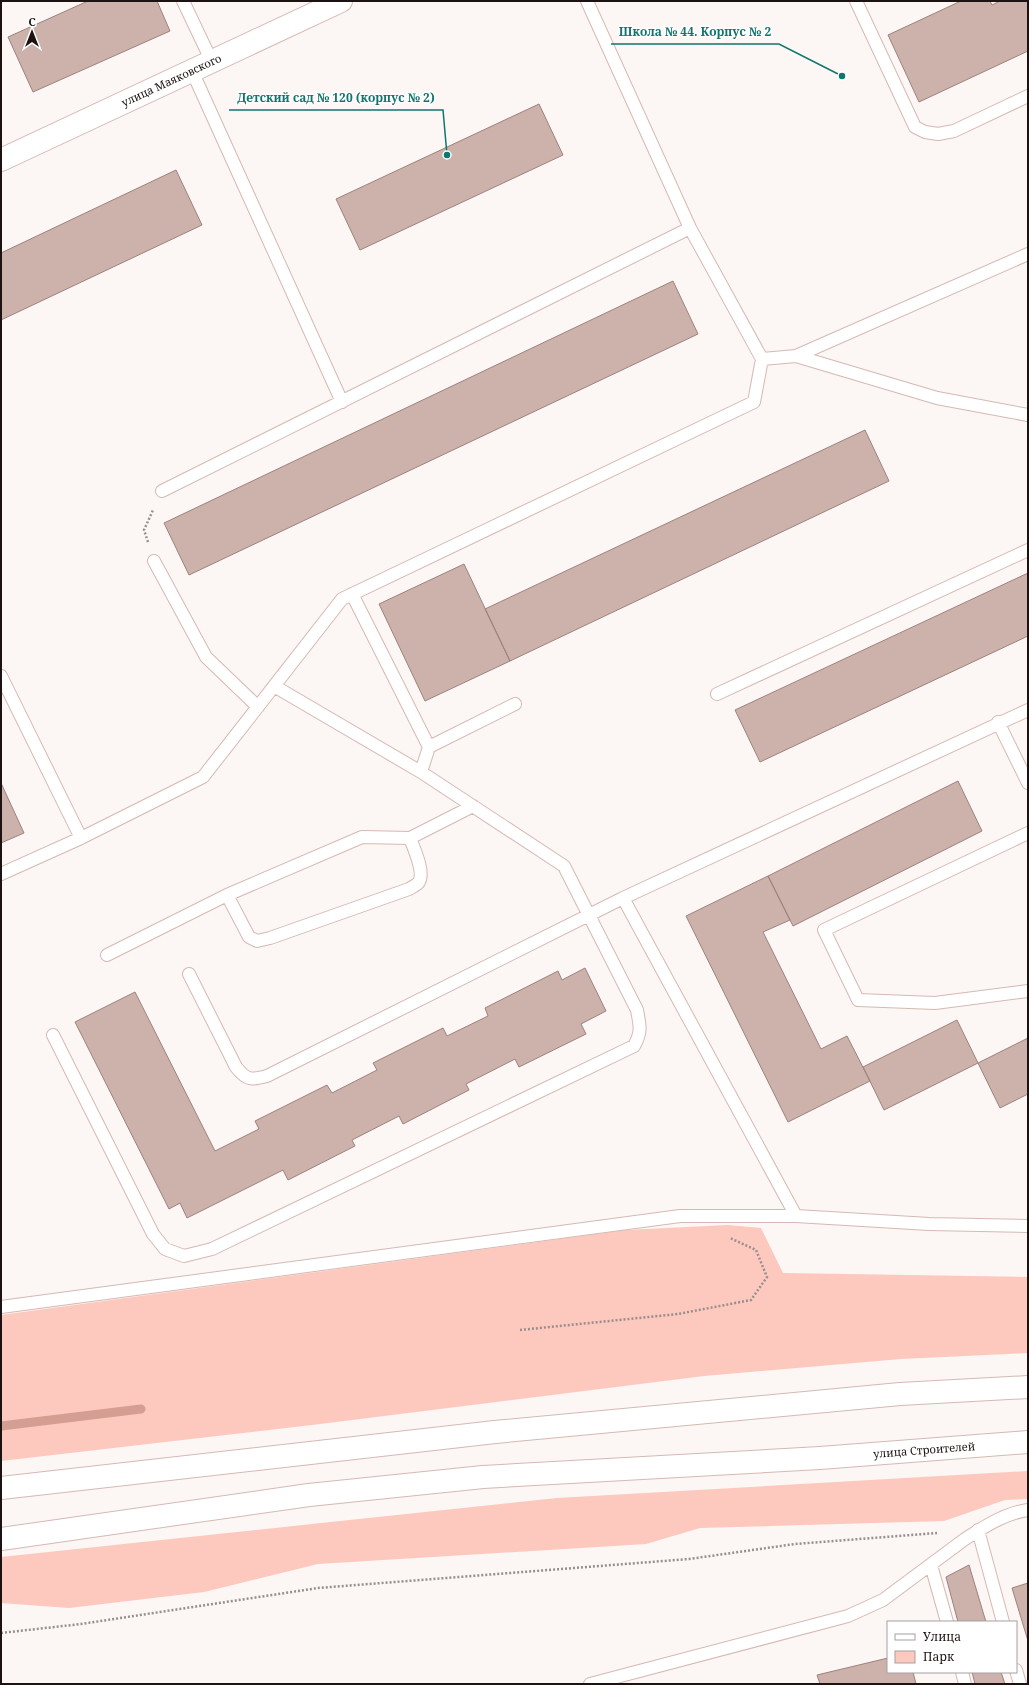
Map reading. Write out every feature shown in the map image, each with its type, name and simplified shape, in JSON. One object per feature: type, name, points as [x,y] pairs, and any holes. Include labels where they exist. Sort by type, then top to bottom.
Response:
[{"type":"main road","name":"улица Маяковского","points":[[1,160],[341,1]]},
{"type":"main road","points":[[1,1488],[495,1432],[900,1394],[1028,1387]]},
{"type":"main road","name":"улица Строителей","points":[[1,1539],[309,1496],[483,1477],[820,1458],[1028,1442]]},
{"type":"lane","points":[[183,1],[212,62]]},
{"type":"lane","points":[[1,874],[81,838],[203,777],[342,599],[754,402],[762,359],[690,228],[587,1]]},
{"type":"lane","points":[[856,1],[915,127],[925,132],[938,134],[954,131],[1028,96]]},
{"type":"lane","points":[[192,71],[342,402]]},
{"type":"lane","points":[[162,491],[690,228]]},
{"type":"lane","points":[[762,359],[796,356],[1028,254]]},
{"type":"lane","points":[[796,356],[937,398],[1028,415]]},
{"type":"lane","points":[[717,694],[1028,550]]},
{"type":"lane","points":[[154,561],[206,657],[258,708]]},
{"type":"lane","points":[[352,594],[429,747],[421,772]]},
{"type":"lane","points":[[1,676],[81,838]]},
{"type":"lane","points":[[54,1035],[153,1234],[165,1249],[184,1256],[212,1249],[634,1046],[640,1036],[640,1026],[636,1010],[564,866],[421,772],[274,686]]},
{"type":"lane","points":[[429,747],[515,704]]},
{"type":"lane","points":[[190,974],[236,1068],[243,1076],[253,1080],[268,1076],[623,898],[998,722],[1028,710]]},
{"type":"lane","points":[[998,722],[1028,783]]},
{"type":"lane","points":[[107,955],[227,895],[362,837],[410,838],[473,806]]},
{"type":"lane","points":[[1028,833],[824,930],[858,1000],[935,1003],[1028,991]]},
{"type":"lane","points":[[227,895],[249,937],[257,941],[270,938],[409,889],[418,884],[422,877],[420,866],[410,838]]},
{"type":"lane","points":[[623,898],[796,1216]]},
{"type":"lane","points":[[1,1308],[680,1216],[796,1216],[929,1224],[1028,1226]]},
{"type":"lane","points":[[590,1684],[848,1616],[883,1600],[978,1530],[1006,1516],[1028,1510]]},
{"type":"lane","points":[[978,1530],[1003,1621]]},
{"type":"lane","points":[[931,1565],[947,1621]]},
{"type":"lane","points":[[962,1673],[965,1684]]},
{"type":"lane","points":[[1017,1673],[1020,1684]]},
{"type":"path","points":[[154,561],[144,530],[162,491]]},
{"type":"path","points":[[520,1330],[678,1314],[751,1300],[767,1277],[756,1250],[729,1238]]},
{"type":"path","points":[[1,1633],[81,1624],[318,1588],[689,1559],[795,1544],[938,1533]]},
{"type":"green space","points":[[728,1225],[761,1228],[783,1273],[1028,1277],[1028,1353],[901,1359],[704,1376],[312,1425],[1,1461],[1,1315],[626,1230]]},
{"type":"green space","points":[[1028,1471],[1028,1499],[1005,1500],[944,1521],[700,1528],[646,1544],[318,1564],[204,1592],[69,1608],[1,1603],[1,1557],[557,1498]]},
{"type":"building","points":[[88,1],[157,1],[170,31],[33,92],[8,37]]},
{"type":"building","points":[[961,1],[990,1],[992,5],[1000,1],[1028,1],[1028,51],[919,102],[888,35]]},
{"type":"building","points":[[539,104],[563,155],[360,250],[336,199]]},
{"type":"building","points":[[176,170],[202,225],[1,320],[1,253]]},
{"type":"building","points":[[673,281],[698,334],[189,575],[164,523]]},
{"type":"building","points":[[865,430],[889,481],[510,661],[485,609]]},
{"type":"building","points":[[464,564],[510,661],[425,701],[379,604]]},
{"type":"building","points":[[1028,573],[1028,636],[760,762],[735,710]]},
{"type":"building","points":[[958,781],[982,831],[793,926],[768,876]]},
{"type":"building","points":[[1,783],[24,833],[1,843]]},
{"type":"building","points":[[768,876],[790,920],[763,932],[821,1049],[847,1036],[870,1081],[788,1122],[686,916]]},
{"type":"building","points":[[585,968],[606,1011],[581,1024],[586,1034],[519,1067],[515,1059],[466,1084],[469,1090],[403,1124],[399,1116],[352,1140],[355,1146],[288,1180],[283,1170],[187,1218],[180,1203],[169,1209],[75,1022],[135,992],[215,1151],[259,1129],[255,1121],[327,1085],[332,1093],[377,1070],[373,1063],[443,1028],[447,1036],[488,1016],[485,1008],[558,971],[562,980]]},
{"type":"building","points":[[957,1020],[978,1063],[884,1110],[863,1067]]},
{"type":"building","points":[[1028,1038],[1028,1094],[1000,1108],[978,1063]]},
{"type":"building","points":[[969,1565],[986,1621],[958,1621],[946,1577]]},
{"type":"building","points":[[1028,1583],[1028,1641],[1012,1588]]},
{"type":"building","points":[[887,1658],[887,1673],[913,1673],[916,1684],[820,1684],[817,1675]]},
{"type":"building","points":[[972,1673],[1001,1673],[1005,1684],[975,1684]]},
{"type":"waterway","points":[[1,1426],[141,1409]]},
{"type":"place","name":"Школа № 44. Корпус № 2","points":[[842,76]]},
{"type":"place","name":"Детский сад № 120 (корпус № 2)","points":[[447,155]]}]
